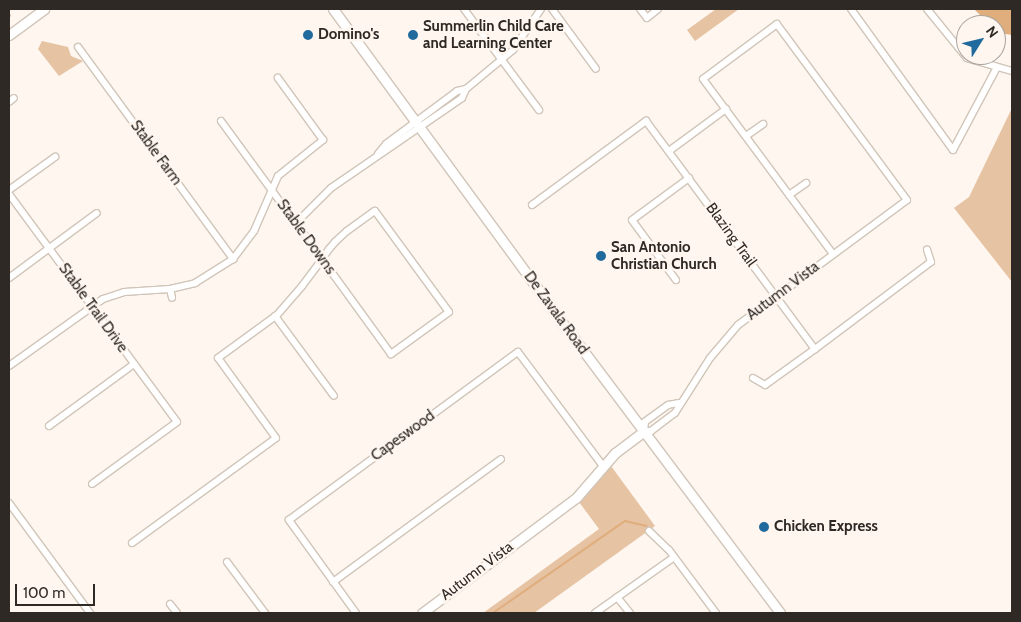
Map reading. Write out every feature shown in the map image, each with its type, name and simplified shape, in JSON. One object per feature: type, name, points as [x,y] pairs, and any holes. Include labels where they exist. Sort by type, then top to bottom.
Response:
[{"type":"main road","points":[[9,35],[44,9]]},
{"type":"main road","name":"De Zavala Road","points":[[334,9],[780,613]]},
{"type":"main road","name":"Autumn Vista","points":[[422,613],[576,498],[603,466],[644,431]]},
{"type":"street","points":[[464,9],[539,110]]},
{"type":"street","points":[[296,223],[315,201],[376,156],[386,144],[418,125],[457,91],[466,89],[502,61],[520,43],[540,9]]},
{"type":"street","points":[[552,9],[596,68]]},
{"type":"street","points":[[640,9],[647,18],[658,9]]},
{"type":"street","points":[[851,9],[952,150],[996,68]]},
{"type":"street","points":[[927,9],[967,58],[1012,72]]},
{"type":"street","name":"Autumn Vista","points":[[678,403],[668,405],[644,422],[644,431],[652,431],[675,413],[678,403],[730,334],[776,296],[907,200],[777,24],[703,78],[726,109]]},
{"type":"street","name":"Stable Farm","points":[[78,47],[233,259]]},
{"type":"street","points":[[9,366],[91,306],[117,293],[170,289],[205,279],[233,259],[254,231],[271,189],[286,167],[323,140],[278,78]]},
{"type":"street","points":[[669,151],[726,109],[833,254]]},
{"type":"street","name":"Stable Downs","points":[[221,120],[391,354],[448,312],[375,211],[341,236],[322,259]]},
{"type":"street","name":"Blazing Trail","points":[[532,205],[646,121],[815,349]]},
{"type":"street","points":[[746,136],[763,124]]},
{"type":"street","points":[[9,190],[55,157]]},
{"type":"street","points":[[676,280],[632,220],[688,178]]},
{"type":"street","points":[[789,195],[806,182]]},
{"type":"street","name":"Stable Trail Drive","points":[[9,194],[176,422],[92,484]]},
{"type":"street","points":[[9,278],[97,213]]},
{"type":"street","points":[[753,378],[765,385],[815,349],[932,262],[927,250]]},
{"type":"street","points":[[132,543],[276,438],[218,358],[275,316],[322,259]]},
{"type":"street","points":[[146,282],[147,291]]},
{"type":"street","points":[[170,289],[172,298]]},
{"type":"street","points":[[275,316],[334,396]]},
{"type":"street","name":"Capeswood","points":[[333,582],[288,520],[518,352],[603,466]]},
{"type":"street","points":[[50,426],[134,364]]},
{"type":"street","points":[[356,613],[333,582],[501,458]]},
{"type":"street","points":[[9,503],[90,613]]},
{"type":"street","points":[[649,531],[674,556],[716,613]]},
{"type":"street","points":[[595,613],[674,556]]},
{"type":"street","points":[[227,562],[265,613]]},
{"type":"street","points":[[617,597],[630,613]]},
{"type":"street","points":[[170,604],[176,613]]},
{"type":"shaded area","points":[[716,9],[739,9],[695,41],[687,30]]},
{"type":"shaded area","points":[[974,9],[1012,9],[1012,35],[1006,34],[1006,15],[980,15]]},
{"type":"shaded area","points":[[42,41],[68,47],[71,56],[83,61],[59,76],[38,49]]},
{"type":"shaded area","points":[[1012,108],[1012,282],[954,208],[969,197]]},
{"type":"shaded area","points":[[611,466],[655,526],[534,613],[483,613],[599,529],[579,502]]},
{"type":"waterway","points":[[493,613],[625,521],[646,526]]},
{"type":"place","name":"Domino's","points":[[308,35]]},
{"type":"place","name":"Summerlin Child Care and Learning Center","points":[[413,35]]},
{"type":"place","name":"San Antonio Christian Church","points":[[601,256]]},
{"type":"place","name":"Chicken Express","points":[[764,527]]}]
